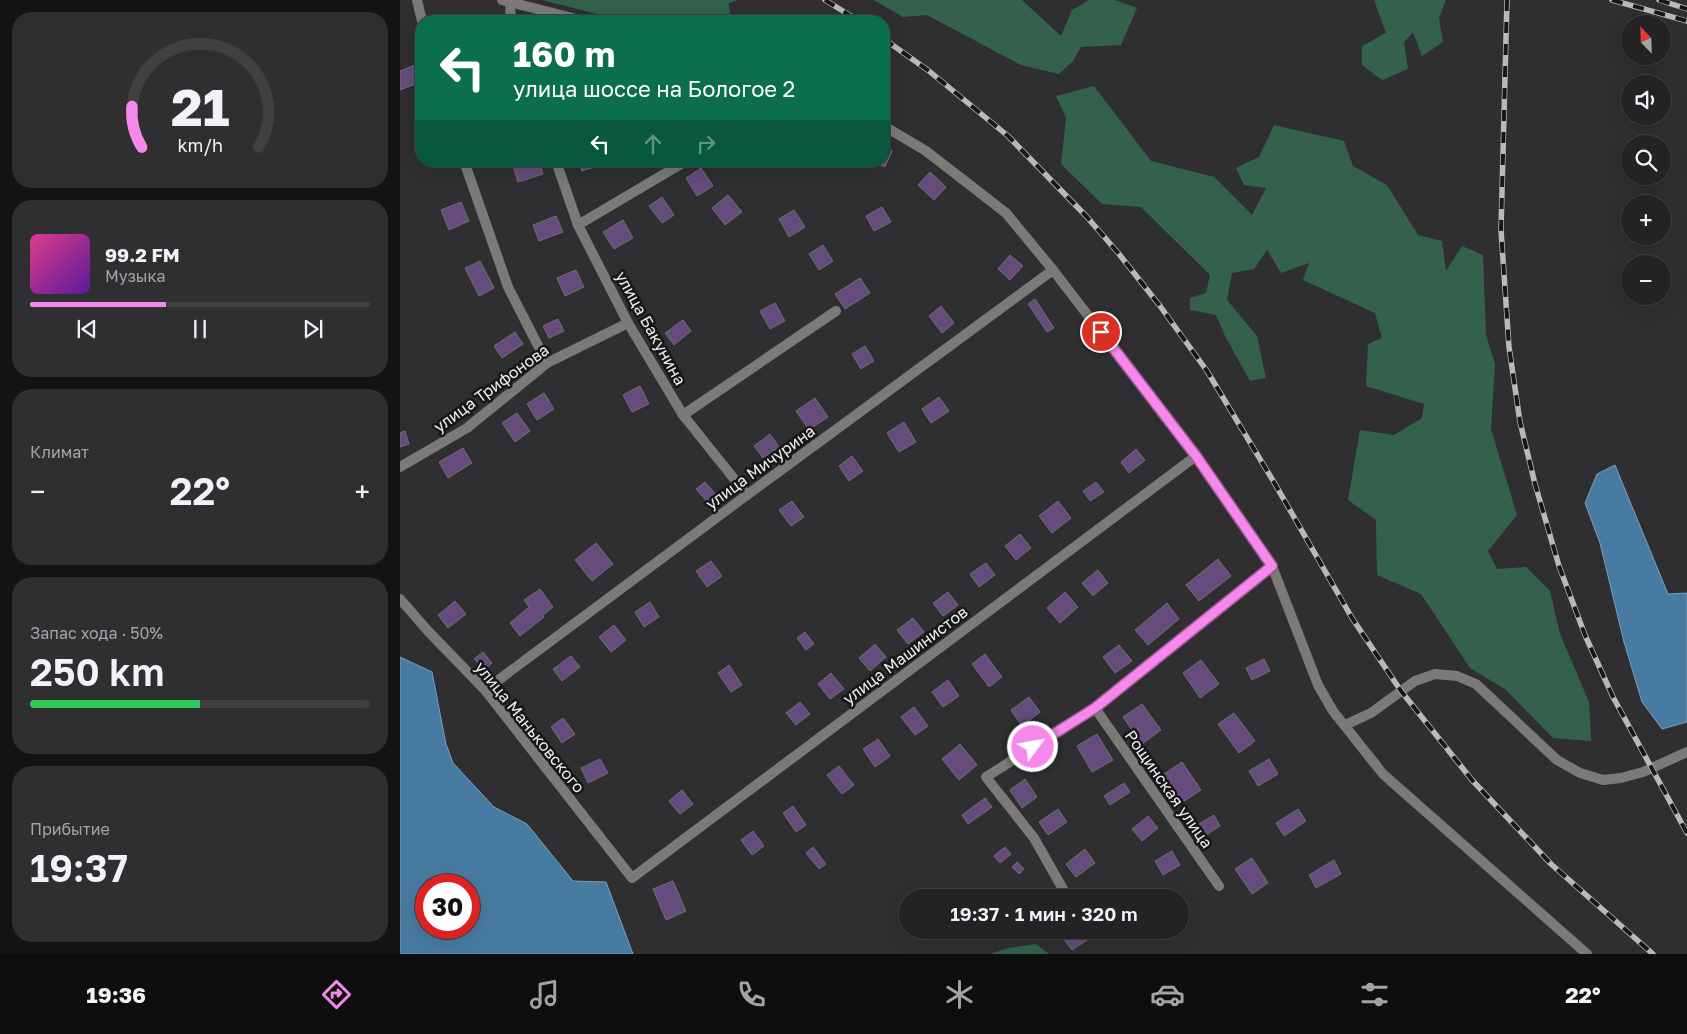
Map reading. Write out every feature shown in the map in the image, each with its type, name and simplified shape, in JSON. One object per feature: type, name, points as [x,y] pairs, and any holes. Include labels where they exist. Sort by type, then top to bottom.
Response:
[{"type":"street","points":[[417,0],[421,15]]},
{"type":"street","points":[[510,15],[506,1],[561,15]]},
{"type":"street","points":[[890,130],[926,151],[1006,213],[1053,270],[1196,456],[1272,566],[1318,685],[1333,711],[1383,774],[1587,954]]},
{"type":"street","points":[[466,167],[508,287],[547,363]]},
{"type":"street","name":"улица Бакунина","points":[[558,167],[578,225],[628,323],[683,415],[747,495]]},
{"type":"street","points":[[578,225],[676,167]]},
{"type":"street","name":"улица Мичурина","points":[[485,690],[1053,270]]},
{"type":"street","points":[[683,415],[836,311]]},
{"type":"street","name":"улица Трифонова","points":[[400,467],[467,428],[547,363],[628,323]]},
{"type":"street","name":"улица Машинистов","points":[[632,878],[1196,456]]},
{"type":"street","points":[[1063,889],[1034,838],[986,777],[1095,708],[1272,566]]},
{"type":"street","name":"улица Маньковского","points":[[400,599],[428,632],[485,690],[632,878]]},
{"type":"street","points":[[1345,725],[1371,714],[1415,681],[1435,674],[1457,676],[1476,684],[1557,760],[1580,774],[1604,780],[1621,778],[1643,772],[1687,752]]},
{"type":"street","name":"Рощинская улица","points":[[1095,708],[1219,886]]},
{"type":"green space","points":[[542,0],[738,0],[729,3],[730,15],[601,15]]},
{"type":"green space","points":[[874,0],[1022,0],[1061,36],[1072,10],[1089,0],[1115,0],[1137,8],[1121,45],[1081,47],[1073,61],[1059,74],[1021,65],[927,15],[903,17]]},
{"type":"green space","points":[[1374,0],[1446,0],[1439,18],[1443,42],[1422,56],[1413,32],[1404,42],[1408,69],[1382,80],[1362,65],[1362,46],[1386,33]]},
{"type":"green space","points":[[1094,86],[1151,161],[1214,177],[1252,215],[1266,188],[1244,185],[1236,168],[1259,157],[1274,125],[1344,141],[1353,166],[1387,185],[1418,235],[1442,241],[1446,271],[1462,246],[1483,255],[1486,335],[1495,364],[1491,429],[1517,515],[1488,551],[1497,569],[1526,567],[1550,591],[1560,634],[1589,702],[1591,741],[1553,738],[1505,689],[1470,668],[1421,594],[1377,575],[1376,520],[1348,500],[1360,430],[1394,435],[1422,418],[1424,404],[1366,386],[1368,344],[1382,338],[1375,313],[1303,280],[1309,263],[1281,273],[1267,250],[1254,269],[1232,273],[1227,300],[1257,336],[1266,378],[1250,381],[1225,336],[1216,315],[1190,310],[1190,298],[1206,293],[1210,275],[1141,207],[1102,204],[1061,164],[1066,118],[1056,96]]},
{"type":"green space","points":[[1036,944],[1049,954],[990,954],[1008,948]]},
{"type":"water","points":[[1615,465],[1668,594],[1687,593],[1687,722],[1662,729],[1642,702],[1624,642],[1600,543],[1585,503],[1597,474]]},
{"type":"water","points":[[400,657],[432,672],[446,744],[453,763],[494,807],[527,824],[573,881],[606,882],[633,954],[400,954]]},
{"type":"building","points":[[415,65],[415,84],[400,90],[400,71]]},
{"type":"building","points":[[514,167],[541,167],[543,174],[518,182]]},
{"type":"building","points":[[581,167],[594,167],[582,171]]},
{"type":"building","points":[[701,168],[713,186],[697,196],[686,178]]},
{"type":"building","points":[[930,172],[946,187],[934,200],[918,185]]},
{"type":"building","points":[[728,195],[742,212],[725,225],[712,208]]},
{"type":"building","points":[[662,197],[674,215],[662,223],[649,206]]},
{"type":"building","points":[[461,202],[469,221],[449,230],[441,210]]},
{"type":"building","points":[[882,207],[891,222],[874,231],[866,216]]},
{"type":"building","points":[[794,210],[805,227],[789,237],[779,219]]},
{"type":"building","points":[[556,216],[563,232],[539,241],[533,225]]},
{"type":"building","points":[[623,220],[633,238],[614,249],[603,232]]},
{"type":"building","points":[[823,245],[833,261],[819,270],[809,254]]},
{"type":"building","points":[[1010,255],[1023,266],[1010,280],[998,269]]},
{"type":"building","points":[[480,261],[494,288],[479,296],[465,268]]},
{"type":"building","points":[[576,270],[584,287],[565,296],[557,278]]},
{"type":"building","points":[[860,278],[870,293],[845,309],[835,294]]},
{"type":"building","points":[[1035,299],[1054,328],[1047,332],[1028,304]]},
{"type":"building","points":[[775,303],[785,321],[770,329],[760,311]]},
{"type":"building","points":[[941,306],[954,323],[942,333],[929,316]]},
{"type":"building","points":[[558,319],[564,331],[549,338],[543,326]]},
{"type":"building","points":[[683,320],[691,331],[674,345],[665,333]]},
{"type":"building","points":[[515,332],[523,344],[502,358],[494,346]]},
{"type":"building","points":[[865,346],[874,361],[861,369],[852,354]]},
{"type":"building","points":[[640,386],[649,404],[632,412],[623,395]]},
{"type":"building","points":[[544,393],[554,409],[537,420],[527,404]]},
{"type":"building","points":[[939,397],[949,411],[931,423],[922,409]]},
{"type":"building","points":[[815,398],[828,417],[809,430],[796,411]]},
{"type":"building","points":[[517,413],[530,431],[515,442],[502,423]]},
{"type":"building","points":[[904,422],[916,442],[899,452],[887,433]]},
{"type":"building","points":[[405,431],[409,444],[400,447],[400,433]]},
{"type":"building","points":[[770,434],[779,447],[763,458],[754,446]]},
{"type":"building","points":[[463,448],[472,463],[448,478],[439,462]]},
{"type":"building","points":[[1136,449],[1145,460],[1129,473],[1121,462]]},
{"type":"building","points":[[852,456],[863,471],[849,481],[839,466]]},
{"type":"building","points":[[705,482],[717,496],[708,503],[696,489]]},
{"type":"building","points":[[1096,482],[1104,492],[1090,501],[1083,491]]},
{"type":"building","points":[[792,501],[804,517],[791,526],[779,510]]},
{"type":"building","points":[[1058,501],[1071,518],[1052,533],[1039,516]]},
{"type":"building","points":[[1020,534],[1031,548],[1016,560],[1005,546]]},
{"type":"building","points":[[596,543],[613,564],[592,581],[575,560]]},
{"type":"building","points":[[1218,559],[1231,576],[1199,601],[1186,585]]},
{"type":"building","points":[[711,561],[722,576],[707,587],[696,571]]},
{"type":"building","points":[[986,563],[995,575],[979,587],[970,574]]},
{"type":"building","points":[[1098,570],[1108,583],[1093,596],[1082,583]]},
{"type":"building","points":[[540,589],[553,607],[543,615],[544,617],[520,636],[510,623],[529,607],[524,600]]},
{"type":"building","points":[[948,592],[958,605],[943,616],[933,603]]},
{"type":"building","points":[[1065,592],[1078,607],[1060,623],[1047,608]]},
{"type":"building","points":[[455,601],[466,614],[448,628],[438,615]]},
{"type":"building","points":[[650,602],[659,617],[644,627],[635,612]]},
{"type":"building","points":[[1167,603],[1179,619],[1148,645],[1135,630]]},
{"type":"building","points":[[913,618],[924,632],[908,644],[897,630]]},
{"type":"building","points":[[614,625],[626,640],[611,652],[599,637]]},
{"type":"building","points":[[805,632],[814,644],[806,650],[797,638]]},
{"type":"building","points":[[875,644],[886,657],[870,671],[859,658]]},
{"type":"building","points":[[1119,645],[1132,661],[1115,673],[1103,657]]},
{"type":"building","points":[[483,652],[492,663],[484,670],[474,659]]},
{"type":"building","points":[[985,654],[1002,677],[989,687],[972,664]]},
{"type":"building","points":[[571,656],[580,667],[562,681],[553,669]]},
{"type":"building","points":[[1264,659],[1270,671],[1252,680],[1246,668]]},
{"type":"building","points":[[1201,660],[1219,684],[1200,698],[1183,673]]},
{"type":"building","points":[[729,665],[742,685],[731,692],[718,673]]},
{"type":"building","points":[[831,673],[844,689],[830,699],[818,684]]},
{"type":"building","points":[[948,680],[959,696],[943,707],[932,692]]},
{"type":"building","points":[[1029,697],[1040,712],[1022,726],[1011,710]]},
{"type":"building","points":[[800,702],[810,714],[796,725],[786,713]]},
{"type":"building","points":[[1142,704],[1161,730],[1142,744],[1123,717]]},
{"type":"building","points":[[914,707],[928,726],[915,735],[901,717]]},
{"type":"building","points":[[1234,713],[1255,741],[1239,753],[1218,724]]},
{"type":"building","points":[[563,718],[575,734],[562,743],[551,727]]},
{"type":"building","points":[[1097,734],[1113,760],[1092,772],[1077,746]]},
{"type":"building","points":[[878,739],[890,756],[875,767],[863,749]]},
{"type":"building","points":[[960,744],[977,765],[959,780],[942,759]]},
{"type":"building","points":[[600,759],[608,773],[588,783],[581,768]]},
{"type":"building","points":[[1269,759],[1278,774],[1258,786],[1249,771]]},
{"type":"building","points":[[1182,762],[1201,790],[1183,802],[1164,774]]},
{"type":"building","points":[[839,766],[854,785],[842,794],[827,775]]},
{"type":"building","points":[[1025,779],[1037,797],[1022,808],[1010,790]]},
{"type":"building","points":[[1124,783],[1130,792],[1110,805],[1104,796]]},
{"type":"building","points":[[682,790],[693,804],[680,814],[669,801]]},
{"type":"building","points":[[985,798],[992,807],[968,824],[962,815]]},
{"type":"building","points":[[793,806],[806,825],[796,832],[783,813]]},
{"type":"building","points":[[1058,809],[1067,822],[1048,835],[1039,822]]},
{"type":"building","points":[[1298,809],[1306,821],[1284,836],[1276,823]]},
{"type":"building","points":[[1214,815],[1220,826],[1206,835],[1199,824]]},
{"type":"building","points":[[1148,816],[1158,828],[1142,841],[1132,829]]},
{"type":"building","points":[[753,831],[764,846],[752,855],[741,840]]},
{"type":"building","points":[[813,847],[826,864],[819,869],[806,853]]},
{"type":"building","points":[[1005,847],[1011,854],[1000,863],[994,856]]},
{"type":"building","points":[[1085,849],[1095,863],[1076,877],[1066,864]]},
{"type":"building","points":[[1172,851],[1180,865],[1163,875],[1155,861]]},
{"type":"building","points":[[1252,858],[1268,883],[1252,894],[1235,869]]},
{"type":"building","points":[[1334,860],[1341,874],[1316,888],[1309,875]]},
{"type":"building","points":[[1017,862],[1024,869],[1019,874],[1012,867]]},
{"type":"building","points":[[673,881],[686,911],[666,920],[653,889]]},
{"type":"building","points":[[1064,939],[1088,939],[1072,950]]},
{"type":"railway","points":[[825,0],[849,15]]},
{"type":"railway","points":[[1507,0],[1501,230],[1509,347],[1520,422],[1535,484],[1559,566],[1585,635],[1613,697],[1687,833]]},
{"type":"railway","points":[[1612,0],[1687,21]]},
{"type":"railway","points":[[1659,0],[1687,9]]},
{"type":"railway","points":[[890,43],[929,71],[1008,136],[1087,217],[1119,254],[1160,306],[1207,371],[1352,618],[1401,691],[1472,780],[1551,864],[1653,954]]},
{"type":"route","points":[[1033,747],[1095,708],[1272,566],[1196,456],[1101,332]]}]
